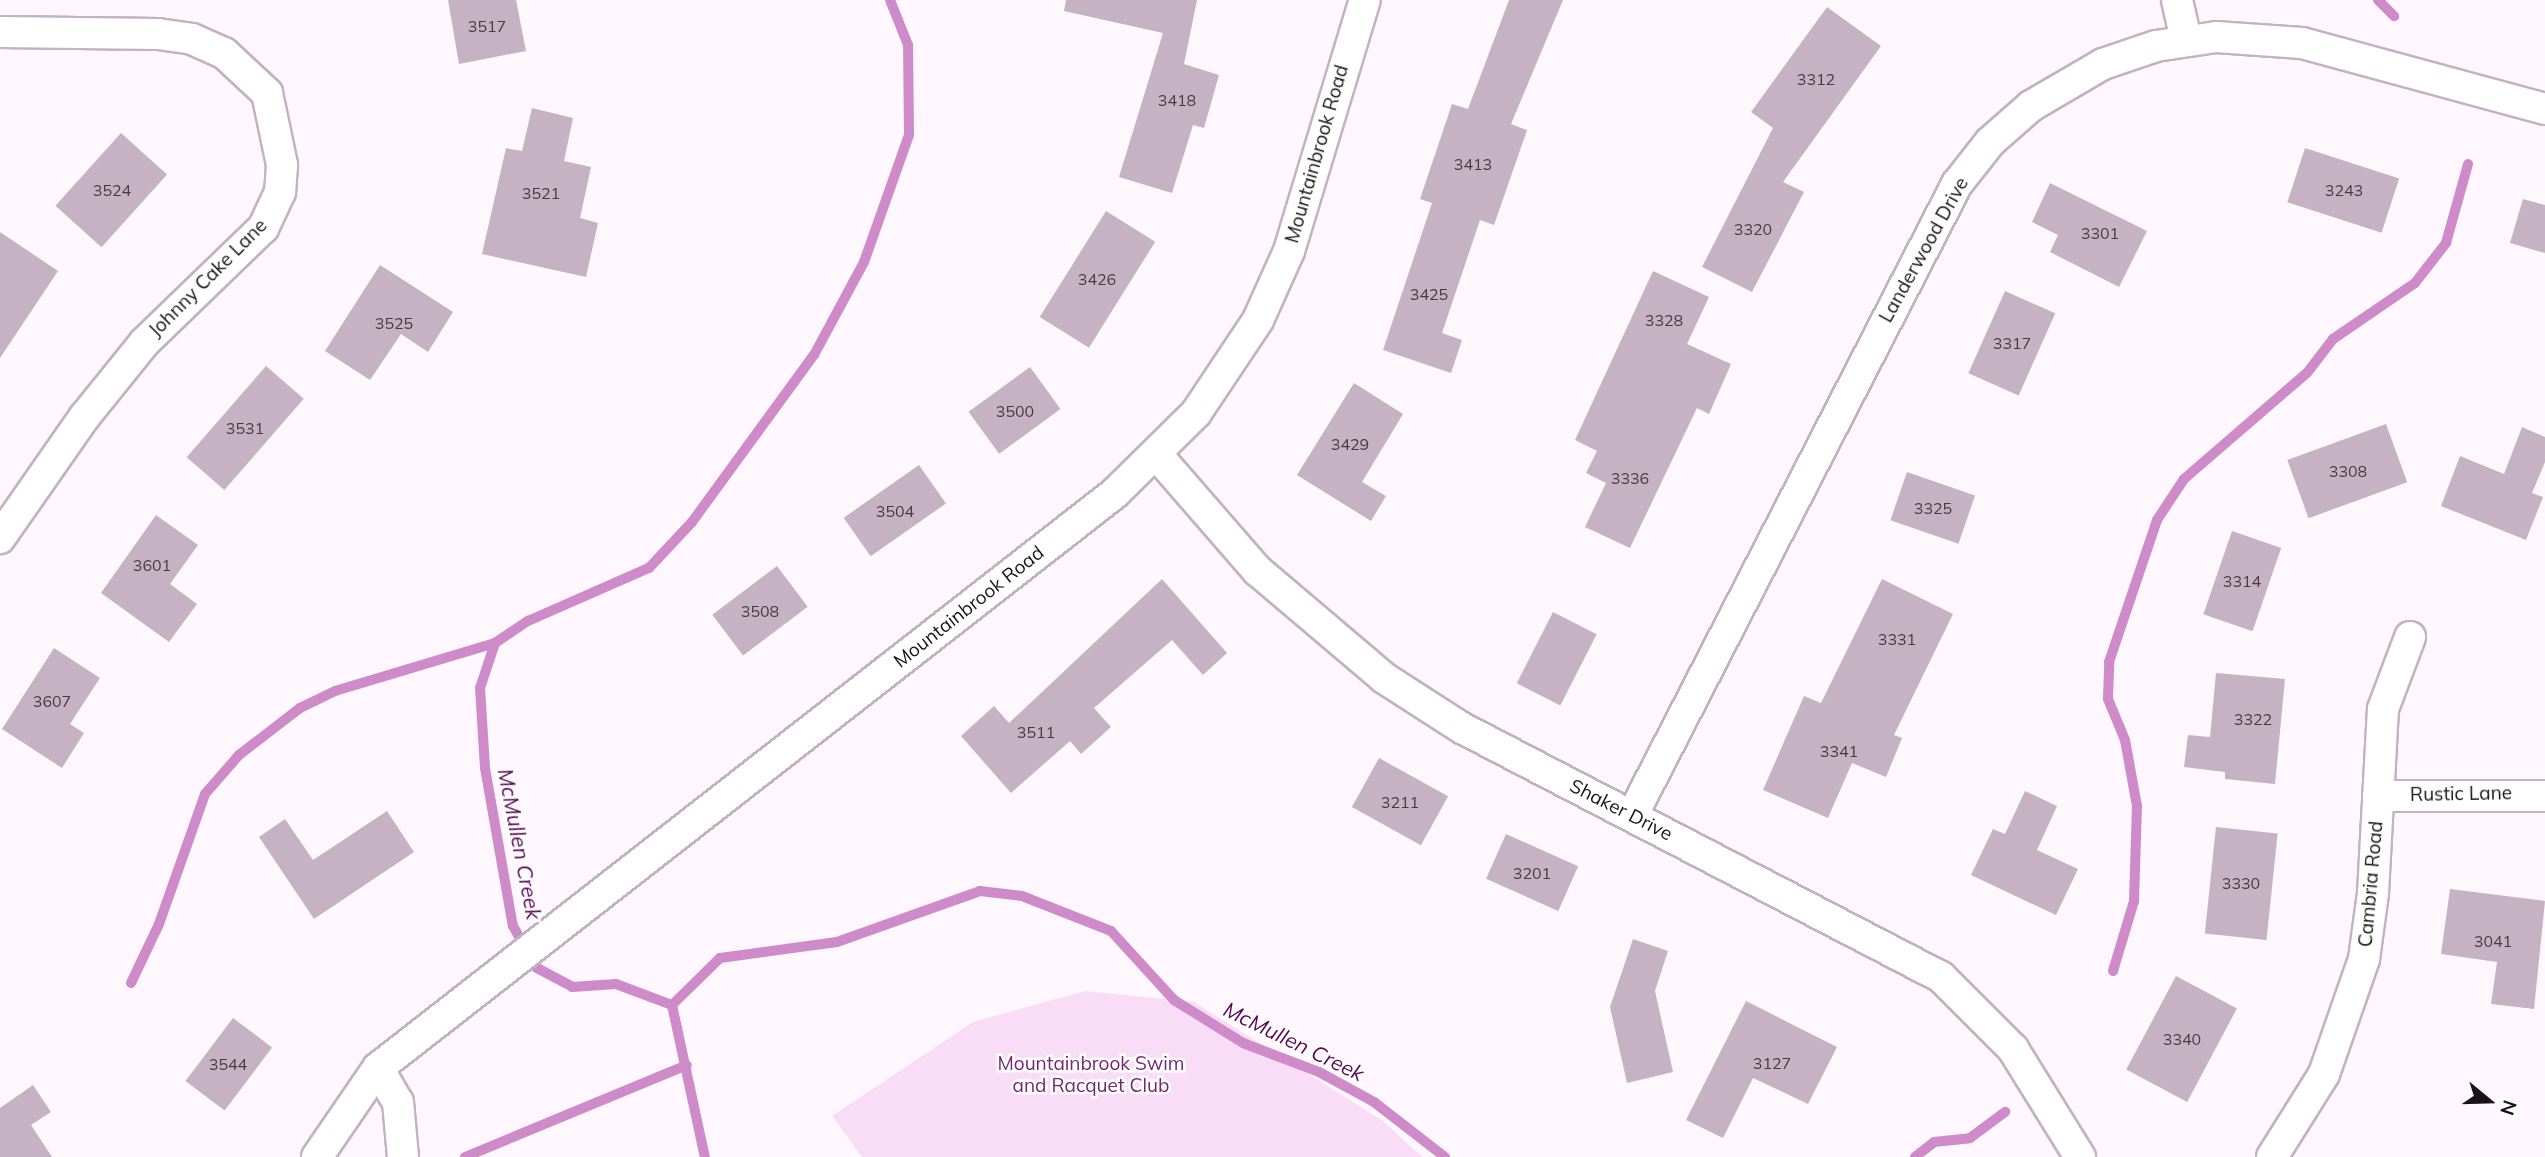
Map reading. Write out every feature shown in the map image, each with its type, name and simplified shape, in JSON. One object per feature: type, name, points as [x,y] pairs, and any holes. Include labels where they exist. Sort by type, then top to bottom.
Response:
[{"type":"street","name":"Mountainbrook Road","points":[[317,1157],[378,1068],[1157,456],[1218,384],[1269,297],[1300,220],[1365,0]]},
{"type":"street","points":[[2177,0],[2186,40]]},
{"type":"street","name":"Johnny Cake Lane","points":[[0,32],[158,34],[192,39],[224,53],[267,93],[282,165],[280,192],[262,228],[144,343],[85,416],[0,538]]},
{"type":"street","name":"Landerwood Drive","points":[[1632,816],[1957,184],[2001,132],[2078,76],[2186,40],[2302,43],[2545,109]]},
{"type":"street","name":"Shaker Drive","points":[[1157,456],[1258,571],[1384,678],[1462,728],[1919,963],[1951,985],[2013,1049],[2080,1157]]},
{"type":"street","name":"Cambria Road","points":[[2272,1157],[2324,1074],[2349,1013],[2373,893],[2385,700],[2410,637]]},
{"type":"street","name":"Rustic Lane","points":[[2378,796],[2545,796]]},
{"type":"street","points":[[378,1068],[398,1102],[403,1157]]},
{"type":"green space","name":"Mountainbrook Swim and Racquet Club","points":[[1085,991],[1194,1002],[1383,1121],[1422,1157],[862,1157],[832,1116],[973,1022]]},
{"type":"building","points":[[448,0],[516,0],[526,51],[459,64]]},
{"type":"building","points":[[1066,0],[1197,0],[1184,64],[1219,75],[1204,128],[1193,125],[1172,193],[1119,177],[1163,33],[1064,11]]},
{"type":"building","points":[[1509,0],[1563,0],[1511,124],[1527,130],[1494,225],[1480,220],[1442,333],[1462,340],[1451,373],[1383,350],[1432,203],[1420,199],[1452,104],[1468,109]]},
{"type":"building","points":[[1827,7],[1881,46],[1783,182],[1804,192],[1752,292],[1702,267],[1773,128],[1751,112]]},
{"type":"building","points":[[532,108],[573,118],[564,161],[591,167],[580,218],[598,223],[586,277],[482,254],[506,148],[522,151]]},
{"type":"building","points":[[121,133],[167,174],[102,247],[55,206]]},
{"type":"building","points":[[2305,148],[2399,179],[2382,233],[2287,202]]},
{"type":"building","points":[[2050,183],[2147,231],[2119,287],[2050,252],[2058,235],[2032,222]]},
{"type":"building","points":[[2523,199],[2545,205],[2545,253],[2510,243]]},
{"type":"building","points":[[1106,211],[1155,242],[1089,348],[1040,317]]},
{"type":"building","points":[[0,232],[58,271],[0,358]]},
{"type":"building","points":[[380,265],[453,312],[428,352],[401,334],[370,380],[325,351]]},
{"type":"building","points":[[1653,271],[1709,297],[1687,344],[1731,364],[1709,414],[1697,408],[1630,548],[1585,527],[1606,483],[1586,473],[1597,451],[1575,440]]},
{"type":"building","points":[[2005,291],[2055,313],[2019,396],[1968,373]]},
{"type":"building","points":[[266,366],[304,399],[224,490],[187,457]]},
{"type":"building","points":[[1030,367],[1061,409],[999,454],[969,412]]},
{"type":"building","points":[[1354,383],[1403,414],[1362,482],[1386,496],[1371,521],[1297,475]]},
{"type":"building","points":[[2386,424],[2407,482],[2309,518],[2287,460]]},
{"type":"building","points":[[2522,427],[2545,437],[2545,462],[2532,493],[2543,497],[2526,540],[2441,506],[2460,456],[2504,474]]},
{"type":"building","points":[[919,465],[946,504],[871,556],[844,518]]},
{"type":"building","points":[[1907,472],[1975,495],[1958,544],[1890,520]]},
{"type":"building","points":[[156,515],[198,545],[170,584],[197,604],[169,642],[101,593]]},
{"type":"building","points":[[2232,531],[2281,548],[2253,631],[2203,614]]},
{"type":"building","points":[[777,566],[808,607],[743,655],[712,615]]},
{"type":"building","points":[[1162,579],[1227,653],[1203,675],[1172,640],[1094,708],[1111,727],[1081,754],[1070,741],[1011,793],[961,736],[994,706],[1009,723]]},
{"type":"building","points":[[1882,579],[1953,614],[1894,735],[1902,738],[1886,777],[1852,763],[1828,818],[1763,790],[1804,696],[1821,703]]},
{"type":"building","points":[[1553,612],[1597,634],[1560,706],[1517,683]]},
{"type":"building","points":[[54,648],[100,678],[70,724],[84,733],[62,768],[2,729]]},
{"type":"building","points":[[2216,673],[2285,679],[2275,784],[2225,779],[2225,772],[2184,767],[2188,735],[2210,737]]},
{"type":"building","points":[[1379,758],[1448,796],[1421,845],[1352,807]]},
{"type":"building","points":[[2025,791],[2057,806],[2037,850],[2078,869],[2056,915],[1971,875],[1993,829],[2005,834]]},
{"type":"building","points":[[387,811],[414,852],[314,919],[259,837],[285,819],[313,860]]},
{"type":"building","points":[[2216,827],[2278,833],[2266,940],[2205,933]]},
{"type":"building","points":[[1506,834],[1578,866],[1558,911],[1486,879]]},
{"type":"building","points":[[2450,889],[2545,901],[2534,1009],[2491,1004],[2497,962],[2441,954]]},
{"type":"building","points":[[1633,939],[1668,951],[1655,991],[1673,1072],[1627,1083],[1610,1007]]},
{"type":"building","points":[[2176,976],[2237,1008],[2187,1102],[2126,1070]]},
{"type":"building","points":[[1746,1001],[1837,1047],[1808,1104],[1753,1078],[1723,1138],[1686,1120]]},
{"type":"building","points":[[233,1018],[272,1047],[225,1111],[185,1081]]},
{"type":"building","points":[[33,1085],[51,1112],[31,1125],[52,1157],[0,1157],[0,1108]]},
{"type":"waterway","name":"McMullen Creek","points":[[131,983],[159,924],[205,794],[239,755],[300,708],[335,691],[495,643],[528,621],[649,568],[692,522],[814,355],[864,262],[909,135],[908,45],[890,0]]},
{"type":"waterway","points":[[2378,0],[2394,16]]},
{"type":"waterway","points":[[2113,971],[2134,901],[2137,806],[2125,740],[2108,699],[2109,662],[2157,520],[2184,479],[2307,373],[2333,339],[2415,283],[2446,243],[2468,164]]},
{"type":"waterway","name":"McMullen Creek","points":[[495,643],[480,688],[485,768],[513,926],[537,968],[572,987],[616,984],[672,1005]]},
{"type":"waterway","name":"McMullen Creek","points":[[672,1005],[720,958],[837,942],[980,891],[1022,896],[1111,931],[1174,1000],[1243,1043],[1319,1072],[1374,1102],[1445,1157]]},
{"type":"waterway","points":[[672,1005],[705,1157]]},
{"type":"waterway","points":[[465,1157],[687,1065]]},
{"type":"waterway","points":[[1915,1157],[1934,1142],[1970,1138],[2005,1112]]}]
